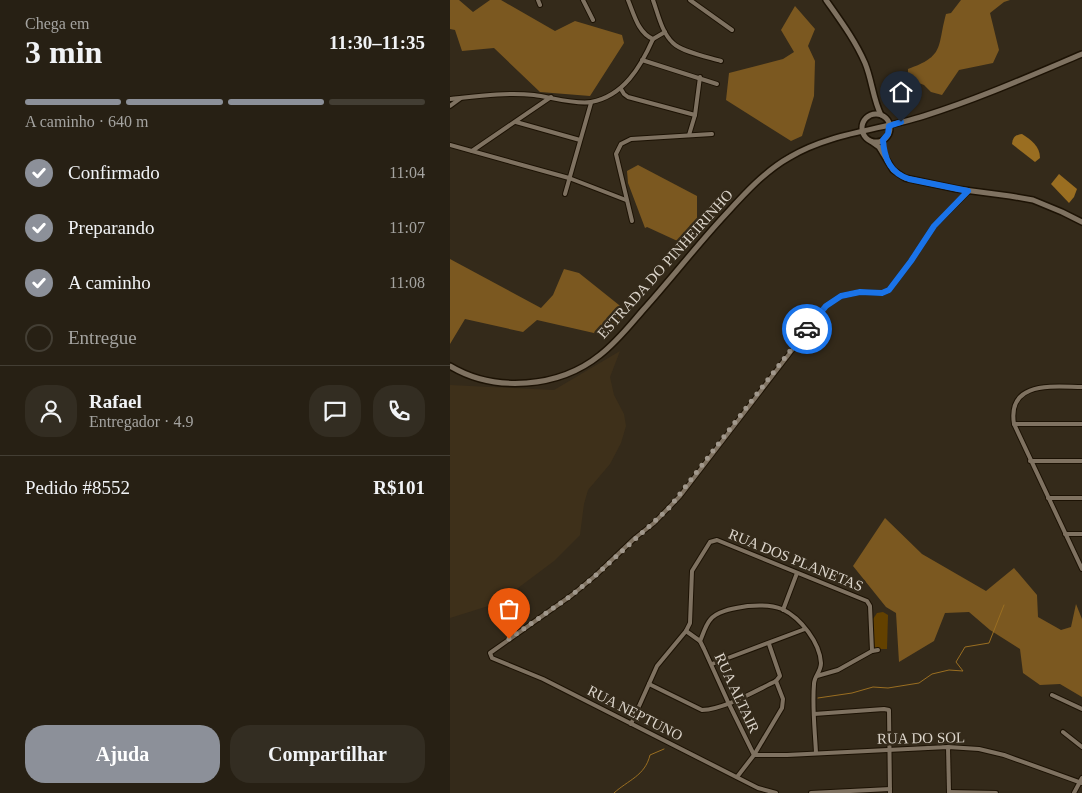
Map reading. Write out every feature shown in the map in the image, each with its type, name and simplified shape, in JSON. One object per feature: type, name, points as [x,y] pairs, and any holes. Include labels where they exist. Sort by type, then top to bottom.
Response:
[{"type":"main road","points":[[826,0],[848,32],[865,63],[875,102],[881,116]]},
{"type":"main road","name":"ESTRADA DO PINHEIRINHO","points":[[450,366],[491,381],[521,383],[538,382],[560,376],[589,362],[598,357],[618,339],[748,190],[788,158],[822,142],[889,126],[977,98],[1082,54]]},
{"type":"main road","points":[[875,102],[863,123],[862,132],[864,136],[879,147],[893,170],[905,178],[968,191],[1033,200],[1082,222]]},
{"type":"main road","points":[[868,116],[877,114],[888,121],[889,126],[888,134],[883,140],[872,142]]},
{"type":"main road","points":[[883,140],[885,156]]},
{"type":"street","points":[[538,0],[540,5]]},
{"type":"street","points":[[583,0],[593,20]]},
{"type":"street","points":[[628,0],[640,29],[646,36],[653,39]]},
{"type":"street","points":[[653,0],[668,38],[677,46],[721,61]]},
{"type":"street","points":[[690,0],[732,30]]},
{"type":"street","points":[[450,99],[514,94],[591,102],[604,98],[621,89],[626,84],[653,39],[665,32]]},
{"type":"street","points":[[642,60],[717,84]]},
{"type":"street","points":[[688,136],[695,116],[700,77]]},
{"type":"street","points":[[621,89],[628,96],[695,116]]},
{"type":"street","points":[[450,106],[463,97]]},
{"type":"street","points":[[472,151],[551,97]]},
{"type":"street","points":[[565,194],[591,102]]},
{"type":"street","points":[[516,122],[580,140]]},
{"type":"street","points":[[632,221],[616,154],[620,144],[631,139],[712,134]]},
{"type":"street","points":[[450,145],[569,178],[626,200]]},
{"type":"street","name":"RUA NEPTUNO","points":[[776,793],[757,791],[737,777],[543,679],[492,658],[490,653],[572,595],[654,523],[680,496],[826,306],[841,296],[860,292],[882,293],[889,290],[934,226],[968,191]]},
{"type":"street","points":[[1082,387],[1047,386],[1032,389],[1017,400],[1014,406],[1014,424],[1082,569]]},
{"type":"street","points":[[1014,424],[1082,424]]},
{"type":"street","points":[[1030,460],[1082,461]]},
{"type":"street","points":[[1048,498],[1082,498]]},
{"type":"street","points":[[1065,534],[1082,534]]},
{"type":"street","name":"RUA DOS PLANETAS","points":[[686,631],[692,614],[692,571],[710,542],[717,540],[867,601],[870,606],[872,651]]},
{"type":"street","points":[[783,610],[797,574]]},
{"type":"street","points":[[631,724],[648,684],[660,662],[686,631],[700,641],[709,621],[713,617],[726,611],[758,605],[783,610],[806,629],[815,642],[821,666],[814,682],[816,753]]},
{"type":"street","points":[[712,664],[806,629]]},
{"type":"street","name":"RUA ALTAIR","points":[[700,641],[754,755]]},
{"type":"street","points":[[648,684],[702,710],[709,709],[776,682],[780,676],[769,644]]},
{"type":"street","points":[[817,676],[838,670],[872,651],[878,650]]},
{"type":"street","points":[[737,777],[754,755],[782,708],[783,699],[776,682]]},
{"type":"street","points":[[1052,695],[1082,709]]},
{"type":"street","points":[[811,793],[890,791],[888,709],[814,714]]},
{"type":"street","points":[[1063,732],[1082,747]]},
{"type":"street","points":[[948,747],[949,792],[996,793]]},
{"type":"street","name":"RUA DO SOL","points":[[754,755],[948,747],[979,749],[1081,781]]},
{"type":"street","points":[[1074,793],[1081,781]]},
{"type":"shaded area","points":[[450,0],[459,0],[473,12],[490,0],[501,0],[555,31],[575,21],[622,35],[624,43],[590,96],[540,92],[494,48],[462,51],[455,30],[450,29]]},
{"type":"shaded area","points":[[961,0],[1010,0],[1004,2],[990,13],[999,50],[993,63],[959,70],[942,95],[931,92],[924,85],[908,79],[908,69],[928,60],[934,55],[938,49],[946,14],[951,13]]},
{"type":"shaded area","points":[[795,6],[815,29],[808,46],[815,61],[814,96],[802,136],[791,141],[726,100],[729,73],[783,59],[794,52],[781,30]]},
{"type":"shaded area","points":[[1022,134],[1037,147],[1040,158],[1035,162],[1012,144],[1015,137]]},
{"type":"shaded area","points":[[638,165],[697,196],[697,229],[684,244],[647,227],[645,228],[628,183],[627,171]]},
{"type":"shaded area","points":[[1059,174],[1077,189],[1069,203],[1051,184]]},
{"type":"shaded area","points":[[450,259],[541,308],[553,295],[564,269],[579,273],[629,313],[607,336],[537,320],[523,332],[465,319],[450,344]]},
{"type":"shaded area","points":[[620,351],[610,377],[614,395],[624,414],[626,426],[621,443],[610,464],[588,490],[580,535],[554,561],[498,603],[450,618],[450,385],[554,390]]},
{"type":"shaded area","points":[[885,518],[922,554],[986,591],[1014,568],[1037,595],[1038,617],[1061,630],[1071,627],[1076,604],[1082,619],[1082,697],[1060,684],[1040,685],[1023,673],[1020,649],[990,630],[969,612],[945,613],[934,641],[899,662],[896,613],[886,607],[853,566]]},
{"type":"shaded area","points":[[883,612],[888,615],[887,649],[874,649],[873,619],[877,613]]},
{"type":"waterway","points":[[818,698],[852,693],[873,687],[888,688],[919,683],[932,674],[949,670],[963,671],[956,662],[965,647],[989,643],[1004,605]]},
{"type":"waterway","points":[[614,793],[640,773],[648,762],[650,755],[664,749]]},
{"type":"way so far","points":[[509,639],[572,595],[669,508],[807,329]]},
{"type":"route","points":[[807,329],[826,306],[841,296],[860,292],[882,293],[889,290],[938,220],[968,191],[909,179],[893,170],[885,156],[883,140],[888,134],[889,126],[901,122]]}]
